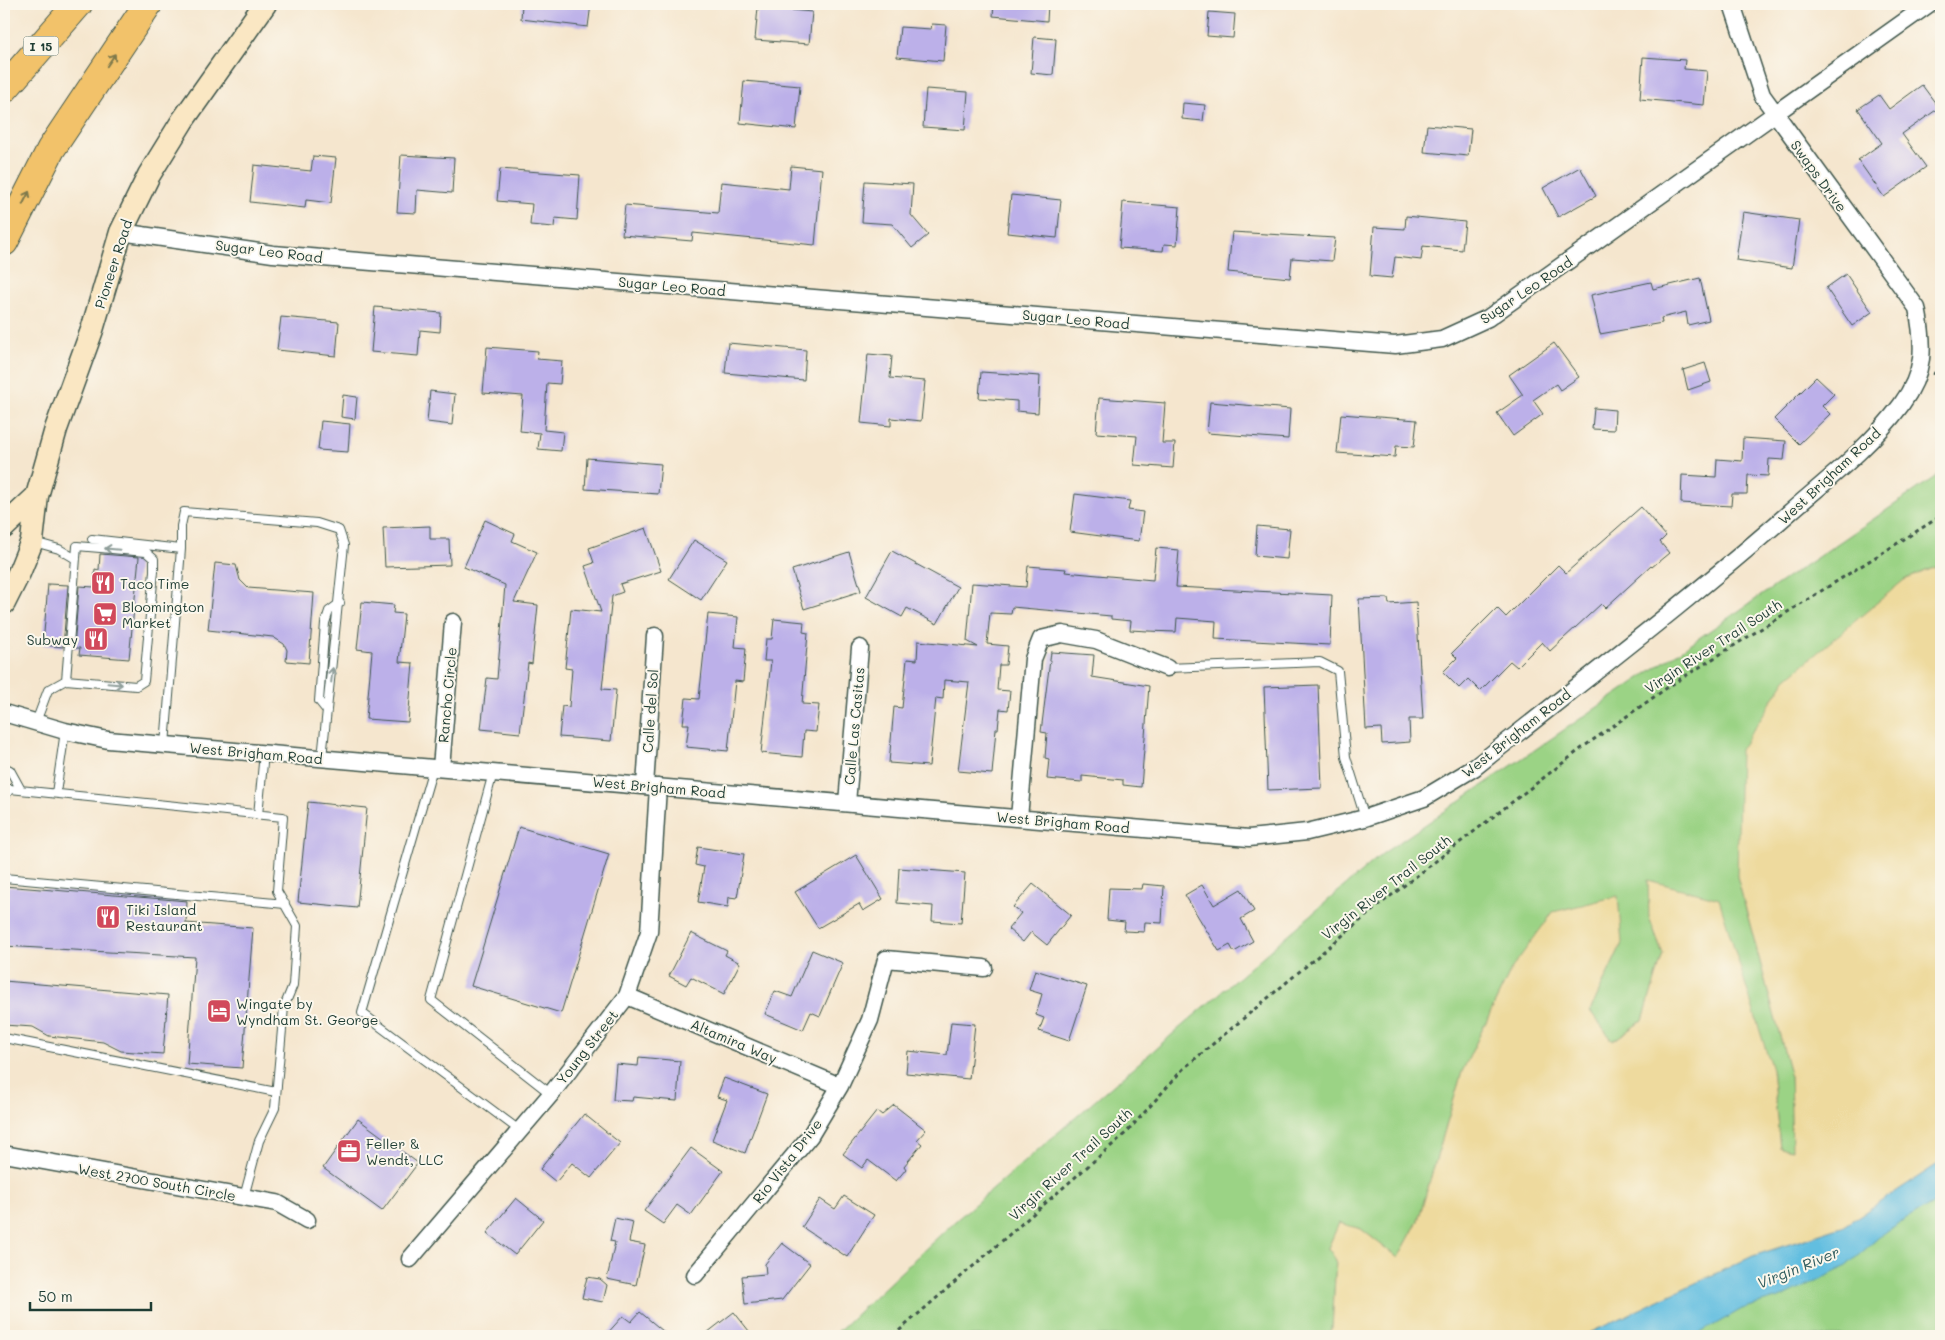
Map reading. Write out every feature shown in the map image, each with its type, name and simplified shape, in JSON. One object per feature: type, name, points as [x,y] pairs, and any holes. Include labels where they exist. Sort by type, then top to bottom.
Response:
[{"type":"highway","name":"I 15","points":[[4,89],[78,4]]},
{"type":"highway","points":[[4,242],[51,149],[148,4]]},
{"type":"main road","name":"Pioneer Road","points":[[4,603],[32,541],[38,496],[56,429],[92,330],[121,232],[149,175],[182,120],[265,4]]},
{"type":"main road","points":[[4,527],[38,496]]},
{"type":"main road","points":[[4,535],[32,541]]},
{"type":"street","name":"Swaps Drive","points":[[1732,4],[1762,95],[1916,308],[1923,338]]},
{"type":"street","name":"Sugar Leo Road","points":[[121,232],[273,254],[1395,345],[1442,339],[1488,318],[1929,4]]},
{"type":"street","name":"West Brigham Road","points":[[4,698],[8,714],[66,731],[108,740],[1249,838],[1307,832],[1365,818],[1424,798],[1474,768],[1757,541],[1866,446],[1902,404],[1920,368],[1923,338]]},
{"type":"street","name":"Rancho Circle","points":[[437,768],[453,622]]},
{"type":"street","points":[[1019,818],[1033,659],[1041,639],[1062,634],[1096,640],[1167,668]]},
{"type":"street","name":"Calle del Sol","points":[[651,787],[656,636]]},
{"type":"street","name":"Calle Las Casitas","points":[[847,803],[860,648]]},
{"type":"street","name":"Young Street","points":[[410,1259],[551,1094],[627,996],[649,932],[651,787]]},
{"type":"street","name":"Rio Vista Drive","points":[[695,1275],[810,1136],[840,1086],[870,1020],[886,959],[984,968]]},
{"type":"street","name":"Altamira Way","points":[[627,996],[840,1086]]},
{"type":"street","name":"West 2700 South Circle","points":[[4,1154],[277,1203],[307,1220]]},
{"type":"lane","points":[[166,745],[182,549],[181,526],[184,512],[317,523],[340,530],[344,544],[340,602],[322,758]]},
{"type":"lane","points":[[92,539],[182,549]]},
{"type":"lane","points":[[32,541],[59,549],[76,559]]},
{"type":"lane","points":[[36,722],[48,690],[66,680],[136,686],[144,681],[154,571],[154,559],[146,552],[77,546],[66,680]]},
{"type":"lane","points":[[327,711],[319,701],[325,623],[329,611],[340,602]]},
{"type":"lane","points":[[1167,668],[1320,662],[1338,671],[1346,757],[1365,818]]},
{"type":"lane","points":[[56,794],[66,731]]},
{"type":"lane","points":[[258,815],[264,753]]},
{"type":"lane","points":[[4,767],[10,770],[21,790]]},
{"type":"lane","points":[[437,768],[362,1012],[520,1130]]},
{"type":"lane","points":[[493,773],[431,1000],[551,1094]]},
{"type":"lane","points":[[4,798],[10,789],[283,817],[277,891],[297,926],[293,985],[284,1006],[275,1108],[259,1142],[244,1197]]},
{"type":"lane","points":[[4,878],[284,904]]},
{"type":"lane","points":[[4,1038],[276,1092]]},
{"type":"path","name":"Virgin River Trail South","points":[[893,1336],[1126,1132],[1183,1068],[1379,905],[1586,745],[1671,684],[1941,516]]},
{"type":"green space","points":[[1941,473],[1941,565],[1904,580],[1737,876],[1790,1073],[1793,1150],[1780,1148],[1772,1070],[1649,917],[1663,954],[1643,1020],[1613,1041],[1590,1011],[1622,943],[1512,968],[1462,1072],[1418,1221],[1398,1258],[1361,1229],[1339,1224],[1328,1248],[1336,1259],[1332,1329],[1328,1336],[833,1336],[954,1222],[1382,854]]},
{"type":"green space","points":[[1941,1162],[1941,1336],[1583,1336],[1842,1227]]},
{"type":"sand","points":[[1941,565],[1941,1162],[1842,1227],[1753,1256],[1583,1336],[1328,1336],[1332,1329],[1336,1260],[1328,1248],[1339,1223],[1361,1229],[1398,1258],[1418,1221],[1462,1072],[1512,968],[1553,912],[1618,896],[1622,943],[1590,1011],[1613,1041],[1643,1020],[1663,954],[1649,917],[1648,880],[1719,899],[1772,1070],[1780,1148],[1792,1150],[1790,1073],[1737,876],[1740,750],[1786,679],[1904,580]]},
{"type":"water","name":"Virgin River","points":[[1941,1162],[1941,1199],[1886,1231],[1845,1267],[1788,1295],[1742,1309],[1695,1336],[1583,1336],[1753,1256],[1842,1227]]},
{"type":"building","points":[[522,4],[591,4],[588,27],[521,19]]},
{"type":"building","points":[[994,4],[1048,4],[1047,21],[993,16]]},
{"type":"building","points":[[758,7],[812,12],[809,44],[755,40]]},
{"type":"building","points":[[1209,12],[1235,14],[1233,38],[1207,36]]},
{"type":"building","points":[[932,24],[946,25],[943,61],[897,57],[900,27],[931,29]]},
{"type":"building","points":[[1034,37],[1056,39],[1053,75],[1031,73]]},
{"type":"building","points":[[1643,57],[1685,60],[1684,69],[1707,71],[1704,105],[1640,99]]},
{"type":"building","points":[[744,81],[800,86],[796,129],[740,123]]},
{"type":"building","points":[[1922,85],[1939,108],[1902,134],[1926,167],[1884,197],[1858,160],[1882,143],[1858,109],[1879,95],[1889,109]]},
{"type":"building","points":[[926,89],[968,92],[965,130],[923,127]]},
{"type":"building","points":[[1183,103],[1205,105],[1203,121],[1182,119]]},
{"type":"building","points":[[1427,125],[1471,129],[1468,156],[1424,152]]},
{"type":"building","points":[[401,155],[454,158],[452,193],[417,190],[416,213],[397,212]]},
{"type":"building","points":[[313,156],[336,158],[331,203],[306,200],[305,208],[250,202],[254,165],[311,171]]},
{"type":"building","points":[[791,166],[822,169],[815,245],[693,233],[692,241],[622,235],[625,205],[718,213],[721,182],[789,189]]},
{"type":"building","points":[[1580,167],[1596,196],[1558,217],[1543,188]]},
{"type":"building","points":[[500,169],[580,175],[577,220],[555,218],[554,227],[530,225],[532,204],[497,201]]},
{"type":"building","points":[[865,181],[913,184],[911,215],[928,235],[912,248],[892,224],[862,222]]},
{"type":"building","points":[[1011,195],[1061,200],[1057,238],[1007,233]]},
{"type":"building","points":[[1123,202],[1180,207],[1177,245],[1164,244],[1163,251],[1119,248]]},
{"type":"building","points":[[1743,212],[1799,220],[1792,268],[1736,260]]},
{"type":"building","points":[[1406,216],[1465,222],[1462,250],[1423,246],[1421,260],[1395,257],[1392,278],[1370,276],[1374,227],[1405,229]]},
{"type":"building","points":[[1232,232],[1335,238],[1332,261],[1292,258],[1290,278],[1228,272]]},
{"type":"building","points":[[1846,274],[1872,312],[1852,326],[1826,288]]},
{"type":"building","points":[[1700,278],[1709,320],[1688,325],[1686,312],[1661,318],[1662,323],[1600,334],[1591,295],[1651,282],[1653,289]]},
{"type":"building","points":[[375,307],[441,313],[440,332],[420,330],[418,356],[371,352]]},
{"type":"building","points":[[281,317],[339,322],[336,356],[277,350]]},
{"type":"building","points":[[728,343],[806,350],[804,380],[725,373]]},
{"type":"building","points":[[1554,343],[1579,377],[1560,390],[1556,384],[1533,400],[1543,414],[1513,436],[1497,413],[1523,395],[1509,375]]},
{"type":"building","points":[[487,347],[538,351],[537,359],[562,361],[560,384],[547,383],[544,430],[563,432],[561,451],[538,449],[540,433],[520,431],[523,396],[483,393]]},
{"type":"building","points":[[868,354],[892,356],[890,378],[925,381],[921,421],[891,418],[891,426],[861,423]]},
{"type":"building","points":[[1705,363],[1711,382],[1688,390],[1683,370]]},
{"type":"building","points":[[981,372],[1040,376],[1038,413],[1017,411],[1017,401],[979,398]]},
{"type":"building","points":[[1816,377],[1834,394],[1822,406],[1830,414],[1799,444],[1774,419]]},
{"type":"building","points":[[430,391],[455,394],[452,425],[427,422]]},
{"type":"building","points":[[343,395],[357,397],[355,419],[341,417]]},
{"type":"building","points":[[1099,398],[1165,403],[1162,443],[1175,443],[1173,468],[1134,465],[1137,436],[1096,433]]},
{"type":"building","points":[[1210,402],[1290,409],[1288,439],[1207,433]]},
{"type":"building","points":[[1594,408],[1615,410],[1614,430],[1592,429]]},
{"type":"building","points":[[1341,414],[1417,420],[1414,447],[1396,446],[1395,457],[1337,453]]},
{"type":"building","points":[[321,421],[350,424],[348,452],[318,450]]},
{"type":"building","points":[[1743,438],[1786,441],[1784,460],[1769,459],[1768,476],[1748,475],[1747,494],[1732,494],[1731,506],[1681,503],[1682,475],[1716,477],[1717,459],[1742,461]]},
{"type":"building","points":[[587,458],[661,464],[658,494],[585,489]]},
{"type":"building","points":[[1075,494],[1130,501],[1128,510],[1143,512],[1139,541],[1070,532]]},
{"type":"building","points":[[1641,507],[1666,536],[1660,542],[1669,553],[1651,566],[1605,608],[1601,604],[1550,651],[1542,642],[1517,667],[1510,661],[1480,691],[1468,679],[1459,688],[1443,672],[1457,658],[1452,653],[1497,608],[1506,617],[1558,565],[1566,573]]},
{"type":"building","points":[[485,520],[515,534],[512,541],[537,552],[514,602],[538,605],[532,664],[528,663],[520,733],[481,729],[487,678],[497,679],[505,585],[464,567]]},
{"type":"building","points":[[430,526],[430,539],[449,539],[450,565],[385,567],[383,528]]},
{"type":"building","points":[[1257,526],[1290,529],[1287,559],[1255,556]]},
{"type":"building","points":[[646,528],[661,571],[620,584],[623,592],[612,596],[602,689],[616,690],[611,741],[559,737],[562,706],[569,707],[572,669],[565,668],[571,609],[601,612],[585,566],[594,563],[589,548]]},
{"type":"building","points":[[694,540],[727,560],[701,600],[669,579]]},
{"type":"building","points":[[1156,548],[1179,550],[1176,587],[1332,595],[1330,645],[1215,639],[1216,621],[1177,618],[1176,632],[1130,630],[1131,621],[1111,619],[1111,616],[1012,607],[1011,614],[990,613],[987,644],[1008,646],[1006,665],[999,665],[997,690],[1010,691],[1008,710],[1000,709],[998,729],[996,729],[992,774],[958,771],[969,682],[944,680],[943,699],[936,698],[929,766],[889,763],[894,707],[902,708],[907,659],[917,660],[918,641],[978,647],[967,641],[972,583],[1026,587],[1028,566],[1066,569],[1065,572],[1153,580]]},
{"type":"building","points":[[892,551],[958,587],[937,624],[907,608],[902,617],[866,597]]},
{"type":"building","points":[[849,552],[861,591],[804,609],[792,570]]},
{"type":"building","points":[[100,554],[139,557],[129,659],[79,655],[80,648],[74,648],[79,586],[94,587],[95,569],[99,570]]},
{"type":"building","points":[[215,563],[236,565],[240,580],[248,588],[314,593],[309,663],[286,661],[287,650],[284,644],[273,637],[208,630]]},
{"type":"building","points":[[48,584],[68,585],[63,647],[43,645]]},
{"type":"building","points":[[1388,598],[1389,604],[1416,602],[1423,719],[1409,719],[1410,742],[1382,744],[1381,728],[1366,729],[1359,599]]},
{"type":"building","points":[[362,602],[394,605],[393,613],[404,614],[399,662],[413,663],[408,722],[366,719],[372,651],[357,649]]},
{"type":"building","points":[[708,614],[738,617],[735,647],[746,648],[743,682],[735,681],[728,751],[686,747],[689,724],[683,724],[686,698],[699,699]]},
{"type":"building","points":[[774,619],[804,622],[803,632],[808,633],[802,704],[819,705],[816,732],[804,731],[802,757],[761,753],[771,661],[764,661],[766,639],[772,639]]},
{"type":"building","points":[[1051,652],[1094,655],[1092,677],[1149,686],[1141,787],[1123,785],[1123,780],[1082,776],[1082,782],[1047,779],[1049,759],[1045,758],[1047,733],[1041,732]]},
{"type":"building","points":[[1318,685],[1322,788],[1268,790],[1264,687]]},
{"type":"building","points":[[308,802],[367,808],[357,908],[298,902]]},
{"type":"building","points":[[519,827],[609,854],[561,1013],[471,986]]},
{"type":"building","points":[[698,847],[744,854],[737,898],[729,897],[728,907],[698,902],[704,867],[695,865]]},
{"type":"building","points":[[856,855],[883,899],[863,911],[859,904],[818,928],[795,892]]},
{"type":"building","points":[[899,868],[965,873],[961,923],[932,921],[933,906],[897,903]]},
{"type":"building","points":[[1033,884],[1071,915],[1047,945],[1031,932],[1023,942],[1008,929],[1021,913],[1013,907]]},
{"type":"building","points":[[1143,884],[1164,886],[1162,923],[1145,922],[1144,932],[1124,931],[1125,922],[1107,920],[1109,888],[1142,889]]},
{"type":"building","points":[[1202,885],[1214,905],[1241,889],[1254,911],[1241,919],[1253,941],[1234,952],[1230,945],[1219,951],[1185,895]]},
{"type":"building","points":[[4,886],[187,901],[186,923],[253,928],[242,1068],[187,1064],[195,957],[4,946]]},
{"type":"building","points":[[691,933],[727,951],[725,955],[740,963],[724,994],[691,977],[686,985],[669,976]]},
{"type":"building","points":[[812,950],[843,963],[820,1016],[811,1012],[803,1030],[765,1014],[775,991],[792,997]]},
{"type":"building","points":[[1035,970],[1087,986],[1069,1041],[1039,1031],[1044,1018],[1036,1015],[1042,994],[1029,990]]},
{"type":"building","points":[[4,981],[168,995],[163,1054],[121,1051],[103,1042],[49,1036],[33,1027],[4,1025]]},
{"type":"building","points":[[951,1022],[975,1024],[969,1079],[906,1073],[908,1051],[947,1055]]},
{"type":"building","points":[[639,1057],[680,1061],[677,1101],[633,1097],[632,1101],[613,1100],[616,1064],[638,1066]]},
{"type":"building","points":[[724,1078],[767,1094],[745,1153],[712,1140],[727,1100],[717,1097]]},
{"type":"building","points":[[894,1105],[926,1130],[917,1140],[922,1144],[904,1166],[906,1169],[896,1181],[868,1160],[862,1168],[843,1154],[877,1111],[882,1115]]},
{"type":"building","points":[[584,1114],[620,1143],[591,1178],[572,1163],[556,1182],[540,1169]]},
{"type":"building","points":[[358,1119],[418,1163],[382,1211],[323,1168]]},
{"type":"building","points":[[691,1148],[723,1171],[691,1215],[677,1205],[663,1224],[644,1211]]},
{"type":"building","points":[[844,1196],[874,1215],[847,1257],[802,1227],[820,1199],[835,1209]]},
{"type":"building","points":[[516,1198],[543,1220],[515,1255],[487,1233]]},
{"type":"building","points":[[615,1218],[633,1222],[629,1242],[645,1245],[636,1285],[607,1279],[615,1242],[610,1241]]},
{"type":"building","points":[[782,1243],[810,1264],[782,1300],[745,1304],[742,1276],[766,1274],[765,1264]]},
{"type":"building","points":[[587,1277],[600,1279],[607,1285],[603,1302],[582,1298]]},
{"type":"building","points":[[640,1312],[669,1336],[605,1336],[623,1316],[631,1322]]},
{"type":"building","points":[[734,1312],[753,1336],[703,1336]]},
{"type":"place","name":"Taco Time","points":[[103,583]]},
{"type":"place","name":"Bloomington Market","points":[[105,614]]},
{"type":"place","name":"Subway","points":[[96,639]]},
{"type":"place","name":"Tiki Island Restaurant","points":[[108,917]]},
{"type":"place","name":"Wingate by Wyndham St. George","points":[[219,1011]]},
{"type":"place","name":"Feller & Wendt, LLC","points":[[349,1151]]}]
